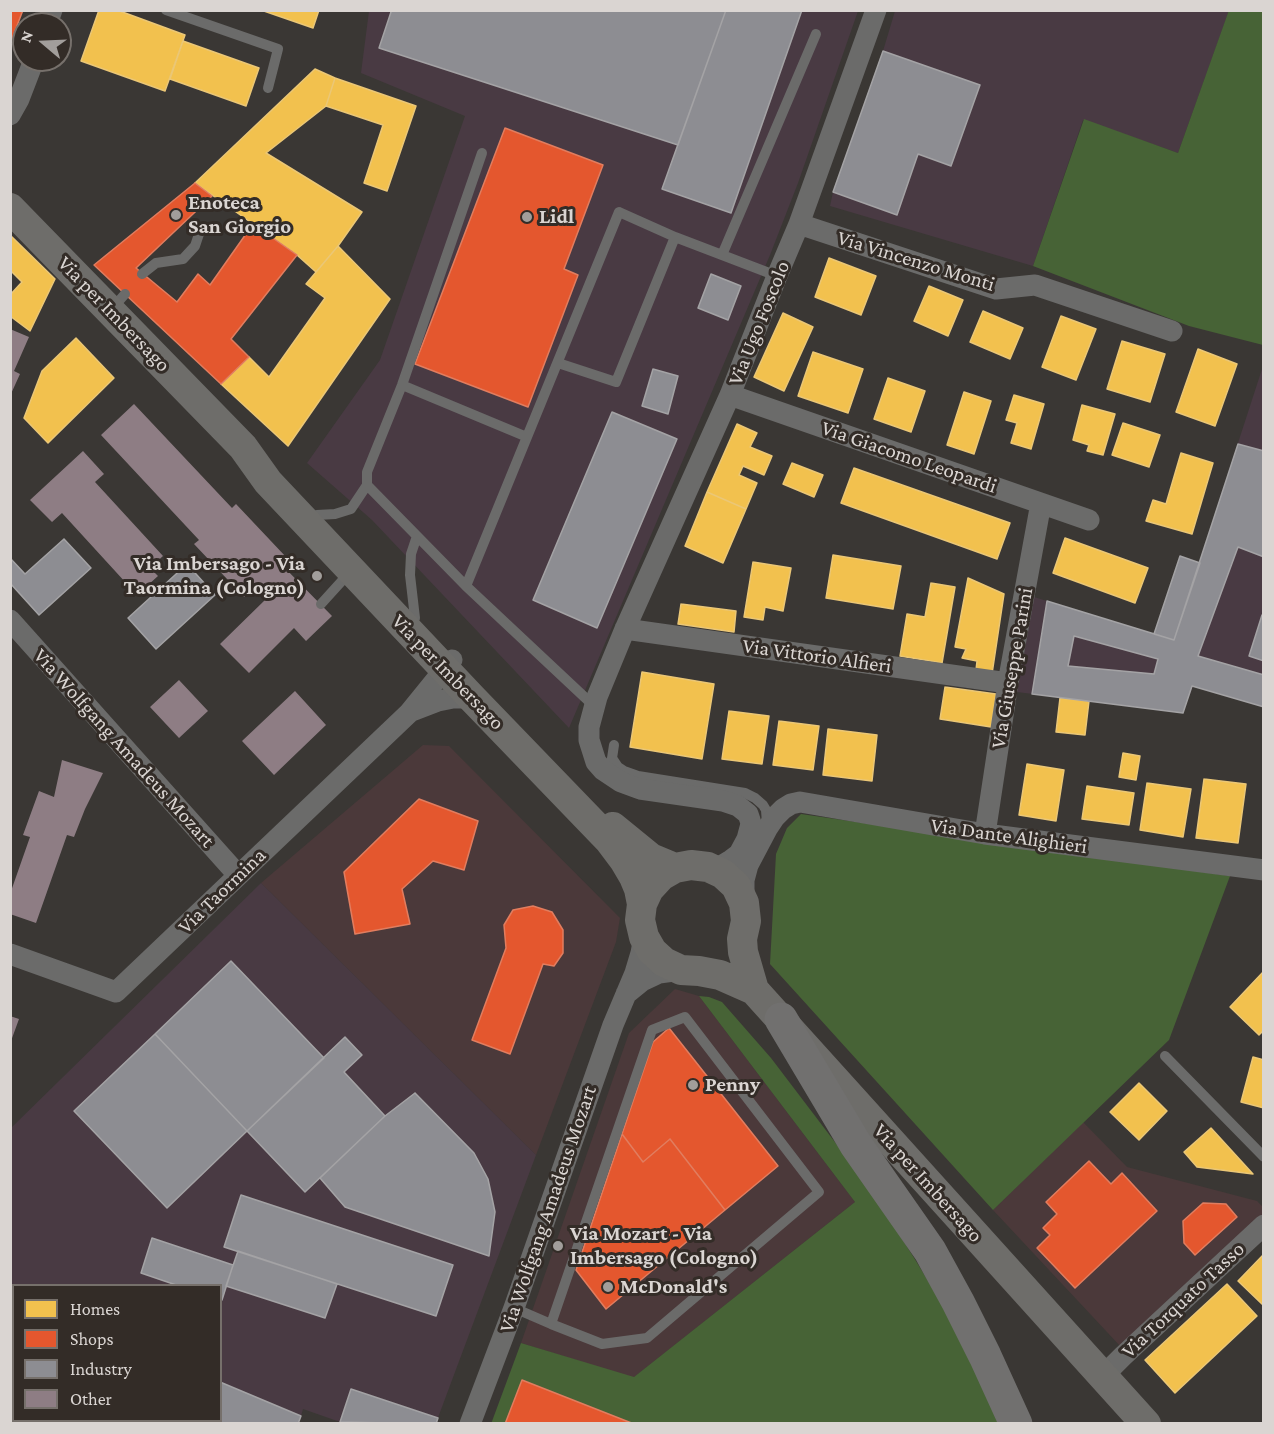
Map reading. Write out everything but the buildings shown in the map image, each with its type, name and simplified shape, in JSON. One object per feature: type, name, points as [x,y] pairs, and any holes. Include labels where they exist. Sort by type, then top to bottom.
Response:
[{"type":"highway","points":[[781,1019],[856,1145],[930,1251],[964,1313],[1016,1424]]},
{"type":"main road","name":"Via per Imbersago","points":[[10,207],[118,302],[243,447],[268,482],[356,566],[415,618],[472,698],[609,840],[624,860],[639,889],[642,904],[640,920],[644,937],[652,951],[664,962],[690,970],[720,975],[754,990],[1146,1424]]},
{"type":"main road","name":"Via per Imbersago","points":[[243,447],[274,470],[317,515],[356,566],[449,664],[616,831],[651,858],[664,865],[675,868],[692,865],[708,867]]},
{"type":"main road","points":[[708,867],[723,874],[736,886],[744,903]]},
{"type":"main road","points":[[642,904],[650,889],[661,876],[675,868]]},
{"type":"main road","name":"Via per Imbersago","points":[[744,903],[746,921],[742,952],[754,990]]},
{"type":"main road","points":[[690,970],[717,966],[732,954],[742,939]]},
{"type":"street","name":"Via Ugo Foscolo","points":[[625,629],[730,395],[799,224],[876,10]]},
{"type":"street","points":[[10,115],[29,72]]},
{"type":"street","name":"Via Vincenzo Monti","points":[[799,224],[996,289],[1035,285],[1172,331]]},
{"type":"street","name":"Via Giacomo Leopardi","points":[[730,395],[1089,520]]},
{"type":"street","name":"Via Giuseppe Parini","points":[[985,834],[1008,683],[1041,503]]},
{"type":"street","name":"Via Wolfgang Amadeus Mozart","points":[[10,620],[238,875]]},
{"type":"street","points":[[625,629],[594,706],[589,727],[592,751],[596,762],[603,770],[612,768],[621,782],[640,789],[723,801],[743,809],[748,814],[751,824],[740,852],[721,866],[708,867]]},
{"type":"street","name":"Via Vittorio Alfieri","points":[[625,629],[1008,683]]},
{"type":"street","name":"Via Taormina","points":[[10,954],[116,992],[409,713],[449,664]]},
{"type":"street","name":"Via Taormina","points":[[409,713],[438,701],[472,698]]},
{"type":"street","name":"Via Dante Alighieri","points":[[744,903],[744,880],[748,865],[767,829],[783,809],[800,802],[985,834],[1263,870]]},
{"type":"street","name":"Via Wolfgang Amadeus Mozart","points":[[470,1424],[641,953],[644,937]]},
{"type":"street","points":[[626,994],[642,981],[659,973],[690,970]]},
{"type":"street","name":"Via Torquato Tasso","points":[[1103,1376],[1263,1225]]},
{"type":"lane","points":[[166,10],[278,49],[268,88]]},
{"type":"lane","points":[[722,255],[816,34]]},
{"type":"lane","points":[[317,515],[334,514],[351,508],[366,485],[367,472],[402,385],[482,153]]},
{"type":"lane","points":[[466,586],[618,212],[675,237],[777,276]]},
{"type":"lane","points":[[142,274],[156,263],[183,259],[195,246],[201,228]]},
{"type":"lane","points":[[558,363],[616,382],[675,237]]},
{"type":"lane","points":[[402,385],[527,437]]},
{"type":"lane","points":[[366,485],[492,612],[594,706]]},
{"type":"lane","points":[[415,618],[410,575],[411,554],[417,536]]},
{"type":"lane","points":[[321,604],[356,566]]},
{"type":"lane","points":[[614,745],[612,768],[638,776],[745,793],[755,798],[766,810],[767,829]]},
{"type":"lane","points":[[514,1308],[551,1324],[602,1344],[646,1338],[819,1192],[685,1017],[652,1030],[551,1324]]},
{"type":"lane","points":[[1165,1056],[1263,1157]]},
{"type":"shaded area","points":[[369,11],[858,11],[798,183],[770,255],[569,728],[372,520],[307,463],[380,360],[465,116],[361,73]]},
{"type":"shaded area","points":[[895,11],[1229,11],[1178,153],[1083,120],[1033,266],[830,206]]},
{"type":"shaded area","points":[[1263,366],[1263,707],[1193,686],[1183,713],[1017,692],[1034,597],[1174,640]]},
{"type":"shaded area","points":[[423,745],[449,746],[620,918],[616,942],[536,1155],[261,883]]},
{"type":"shaded area","points":[[261,883],[536,1155],[436,1423],[343,1423],[303,1409],[301,1416],[211,1424],[206,1422],[222,1422],[222,1284],[12,1284],[11,1352],[11,1128]]},
{"type":"shaded area","points":[[675,989],[699,996],[855,1202],[633,1378],[521,1343],[629,1033]]},
{"type":"shaded area","points":[[1083,1122],[1127,1167],[1257,1201],[1263,1207],[1264,1213],[1121,1347],[993,1210]]},
{"type":"green space","points":[[1229,10],[1263,11],[1263,345],[1189,326],[1033,266],[1084,119],[1178,153]]},
{"type":"green space","points":[[801,814],[1230,876],[1169,1040],[993,1210],[770,964],[776,854],[787,828]]},
{"type":"green space","points":[[699,996],[722,1002],[771,1058],[869,1187],[954,1324],[1001,1424],[491,1424],[521,1343],[634,1377],[855,1202]]},
{"type":"green space","points":[[10,1352],[12,1352],[12,1422],[122,1422],[122,1423],[11,1423]]},
{"type":"place","name":"Enoteca San Giorgio","points":[[176,215]]},
{"type":"place","name":"Lidl","points":[[527,217]]},
{"type":"place","name":"Via Imbersago - Via Taormina (Cologno)","points":[[317,576]]},
{"type":"place","name":"Penny","points":[[693,1085]]},
{"type":"place","name":"Via Mozart - Via Imbersago (Cologno)","points":[[558,1246]]},
{"type":"place","name":"McDonald's","points":[[608,1287]]}]
